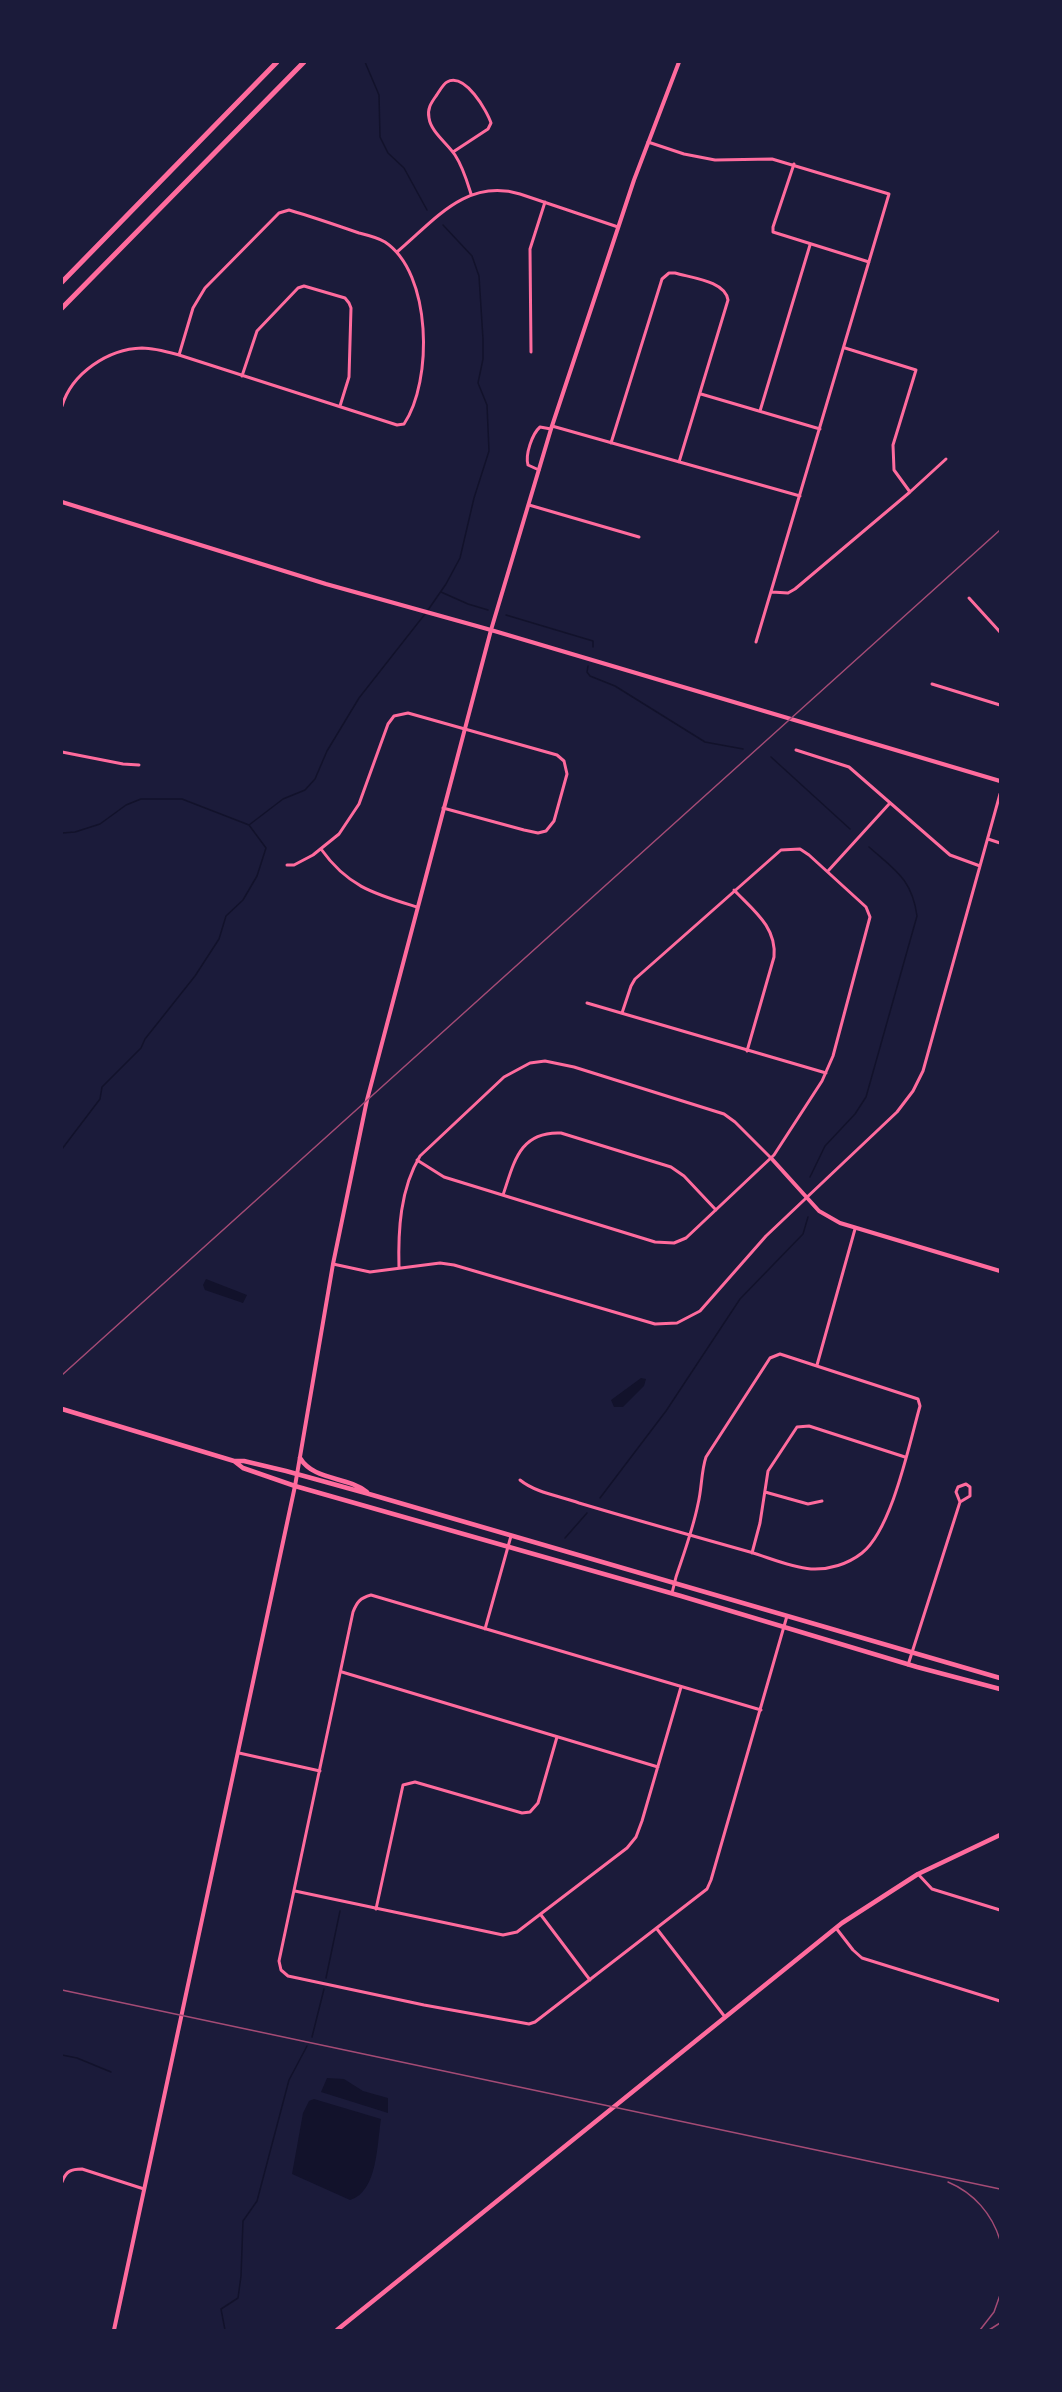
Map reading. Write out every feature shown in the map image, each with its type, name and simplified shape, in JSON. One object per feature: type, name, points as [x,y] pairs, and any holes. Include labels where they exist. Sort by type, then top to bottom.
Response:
[{"type":"highway","points":[[62,282],[277,62]]},
{"type":"highway","points":[[62,308],[304,62]]},
{"type":"main road","points":[[62,1408],[234,1461],[244,1461],[369,1494],[1000,1678]]},
{"type":"main road","points":[[300,1458],[304,1465],[313,1471],[359,1486],[369,1494]]},
{"type":"main road","points":[[234,1461],[243,1468],[295,1485],[672,1593],[908,1665],[1000,1689]]},
{"type":"main road","points":[[337,2331],[836,1928],[873,1901],[918,1874],[1000,1835]]},
{"type":"street","points":[[114,2331],[185,2010],[295,1485],[333,1264],[367,1100],[491,630],[528,505],[618,227],[679,62]]},
{"type":"street","points":[[453,152],[488,129],[491,123],[471,90],[461,83],[452,81],[447,82],[435,96],[428,116],[434,129],[453,152],[462,168],[471,194]]},
{"type":"street","points":[[648,142],[684,154],[715,160],[772,159],[795,164],[889,194],[756,642]]},
{"type":"street","points":[[795,164],[773,232],[869,262]]},
{"type":"street","points":[[397,252],[455,203],[471,194],[488,190],[506,190],[618,227]]},
{"type":"street","points":[[531,352],[530,249],[545,202]]},
{"type":"street","points":[[62,406],[75,382],[90,367],[116,353],[144,348],[179,355],[397,425],[404,424],[422,375],[423,326],[412,277],[407,265],[397,252],[383,241],[289,210],[279,213],[205,288],[193,308],[179,355]]},
{"type":"street","points":[[760,411],[810,245]]},
{"type":"street","points":[[611,443],[662,279],[669,273],[675,273],[720,286],[728,296],[728,303],[679,462]]},
{"type":"street","points":[[242,376],[257,332],[298,288],[304,286],[345,298],[351,308],[350,370],[340,406]]},
{"type":"street","points":[[844,348],[916,370],[896,433],[892,456],[894,470],[910,492]]},
{"type":"street","points":[[701,394],[820,429]]},
{"type":"street","points":[[539,470],[528,465],[526,458],[535,430],[540,427],[552,427],[800,496]]},
{"type":"street","points":[[772,592],[789,593],[795,589],[946,459]]},
{"type":"street","points":[[62,502],[315,581],[491,630],[1000,781]]},
{"type":"street","points":[[528,505],[639,537]]},
{"type":"street","points":[[969,598],[1000,632]]},
{"type":"street","points":[[932,684],[1000,705]]},
{"type":"street","points":[[287,865],[294,865],[321,849],[339,834],[352,816],[361,799],[388,724],[394,716],[408,713],[557,755],[564,761],[567,774],[554,821],[542,832],[524,830],[443,808]]},
{"type":"street","points":[[796,750],[847,766],[950,855],[980,866]]},
{"type":"street","points":[[62,752],[139,765]]},
{"type":"street","points":[[333,1264],[364,1272],[440,1263],[454,1265],[645,1321],[671,1324],[684,1321],[700,1311],[766,1236],[897,1112],[917,1085],[925,1065],[1000,794]]},
{"type":"street","points":[[828,871],[890,803]]},
{"type":"street","points":[[988,839],[1000,843]]},
{"type":"street","points":[[321,849],[341,873],[361,888],[417,907]]},
{"type":"street","points":[[417,1160],[444,1177],[665,1243],[677,1242],[687,1237],[771,1158],[826,1073],[870,917],[866,907],[828,871],[800,849],[787,849],[775,853],[635,979],[622,1013]]},
{"type":"street","points":[[734,890],[772,933],[775,945],[774,957],[747,1051]]},
{"type":"street","points":[[587,1003],[826,1073]]},
{"type":"street","points":[[399,1268],[400,1217],[411,1172],[417,1160],[429,1146],[504,1077],[530,1063],[545,1061],[574,1067],[724,1114],[735,1122],[806,1198],[826,1216],[855,1229],[1000,1271]]},
{"type":"street","points":[[503,1195],[515,1158],[523,1146],[535,1137],[561,1133],[670,1167],[684,1176],[716,1210]]},
{"type":"street","points":[[817,1365],[855,1229]]},
{"type":"street","points":[[520,1480],[535,1489],[689,1535],[812,1569],[840,1565],[860,1554],[880,1532],[920,1406],[918,1399],[778,1354],[770,1358],[706,1457],[698,1507],[689,1535],[674,1583],[672,1593]]},
{"type":"street","points":[[752,1553],[760,1523],[768,1471],[794,1431],[801,1425],[905,1457]]},
{"type":"street","points":[[908,1665],[960,1502],[956,1492],[958,1487],[966,1484],[972,1491],[970,1496],[960,1502]]},
{"type":"street","points":[[765,1492],[808,1504],[822,1501]]},
{"type":"street","points":[[485,1629],[511,1536]]},
{"type":"street","points":[[761,1710],[371,1595],[362,1597],[356,1603],[279,1961],[280,1968],[286,1975],[424,2005],[529,2024],[535,2022],[705,1892],[709,1886],[761,1710],[787,1616]]},
{"type":"street","points":[[342,1672],[658,1767]]},
{"type":"street","points":[[295,1891],[503,1935],[517,1932],[632,1842],[640,1827],[681,1687]]},
{"type":"street","points":[[376,1908],[404,1785],[414,1782],[522,1813],[530,1812],[538,1801],[557,1737]]},
{"type":"street","points":[[239,1753],[320,1771]]},
{"type":"street","points":[[918,1874],[932,1889],[1000,1910]]},
{"type":"street","points":[[541,1915],[590,1980]]},
{"type":"street","points":[[836,1928],[862,1958],[1000,2001]]},
{"type":"street","points":[[657,1929],[725,2017]]},
{"type":"street","points":[[62,2182],[64,2174],[72,2169],[82,2169],[144,2189]]},
{"type":"shaded area","points":[[206,1279],[247,1295],[243,1303],[205,1290],[203,1285]]},
{"type":"shaded area","points":[[641,1378],[646,1379],[644,1386],[623,1407],[614,1407],[611,1400]]},
{"type":"shaded area","points":[[327,2078],[344,2079],[363,2091],[388,2098],[388,2113],[321,2092]]},
{"type":"shaded area","points":[[314,2099],[381,2119],[377,2153],[371,2177],[359,2195],[350,2200],[292,2174],[303,2113],[309,2101]]},
{"type":"waterway","points":[[365,62],[379,95],[380,137],[388,153],[404,168],[427,210]]},
{"type":"waterway","points":[[428,610],[460,558],[474,498],[489,451],[487,405],[478,383],[483,359],[479,276],[472,256],[443,225]]},
{"type":"waterway","points":[[441,592],[488,610]]},
{"type":"waterway","points":[[249,825],[283,799],[305,790],[315,779],[327,751],[359,698],[425,614]]},
{"type":"waterway","points":[[506,615],[593,641],[593,647]]},
{"type":"waterway","points":[[588,666],[587,672],[590,676],[615,686],[705,742],[743,749]]},
{"type":"waterway","points":[[771,757],[850,829]]},
{"type":"waterway","points":[[62,833],[75,832],[100,824],[126,805],[141,799],[182,799],[249,825],[266,848],[257,876],[243,900],[226,916],[219,939],[195,976],[145,1039],[141,1048],[102,1087],[100,1099],[62,1149]]},
{"type":"waterway","points":[[810,1177],[825,1146],[855,1114],[866,1097],[917,916],[915,903],[901,876],[869,847]]},
{"type":"waterway","points":[[600,1498],[666,1411],[740,1299],[803,1234],[808,1217]]},
{"type":"waterway","points":[[565,1538],[587,1513]]},
{"type":"waterway","points":[[326,1978],[340,1911]]},
{"type":"waterway","points":[[312,2037],[324,1989]]},
{"type":"waterway","points":[[225,2330],[221,2309],[238,2298],[243,2221],[257,2201],[289,2080],[307,2046]]},
{"type":"waterway","points":[[62,2055],[77,2058],[111,2072]]},
{"type":"railway","points":[[62,1375],[1000,530]]},
{"type":"railway","points":[[62,1990],[1000,2189]]},
{"type":"railway","points":[[948,2182],[966,2192],[981,2205],[997,2230],[1000,2240]]},
{"type":"railway","points":[[980,2330],[994,2312],[1000,2295]]},
{"type":"railway","points":[[989,2330],[1000,2323]]}]
